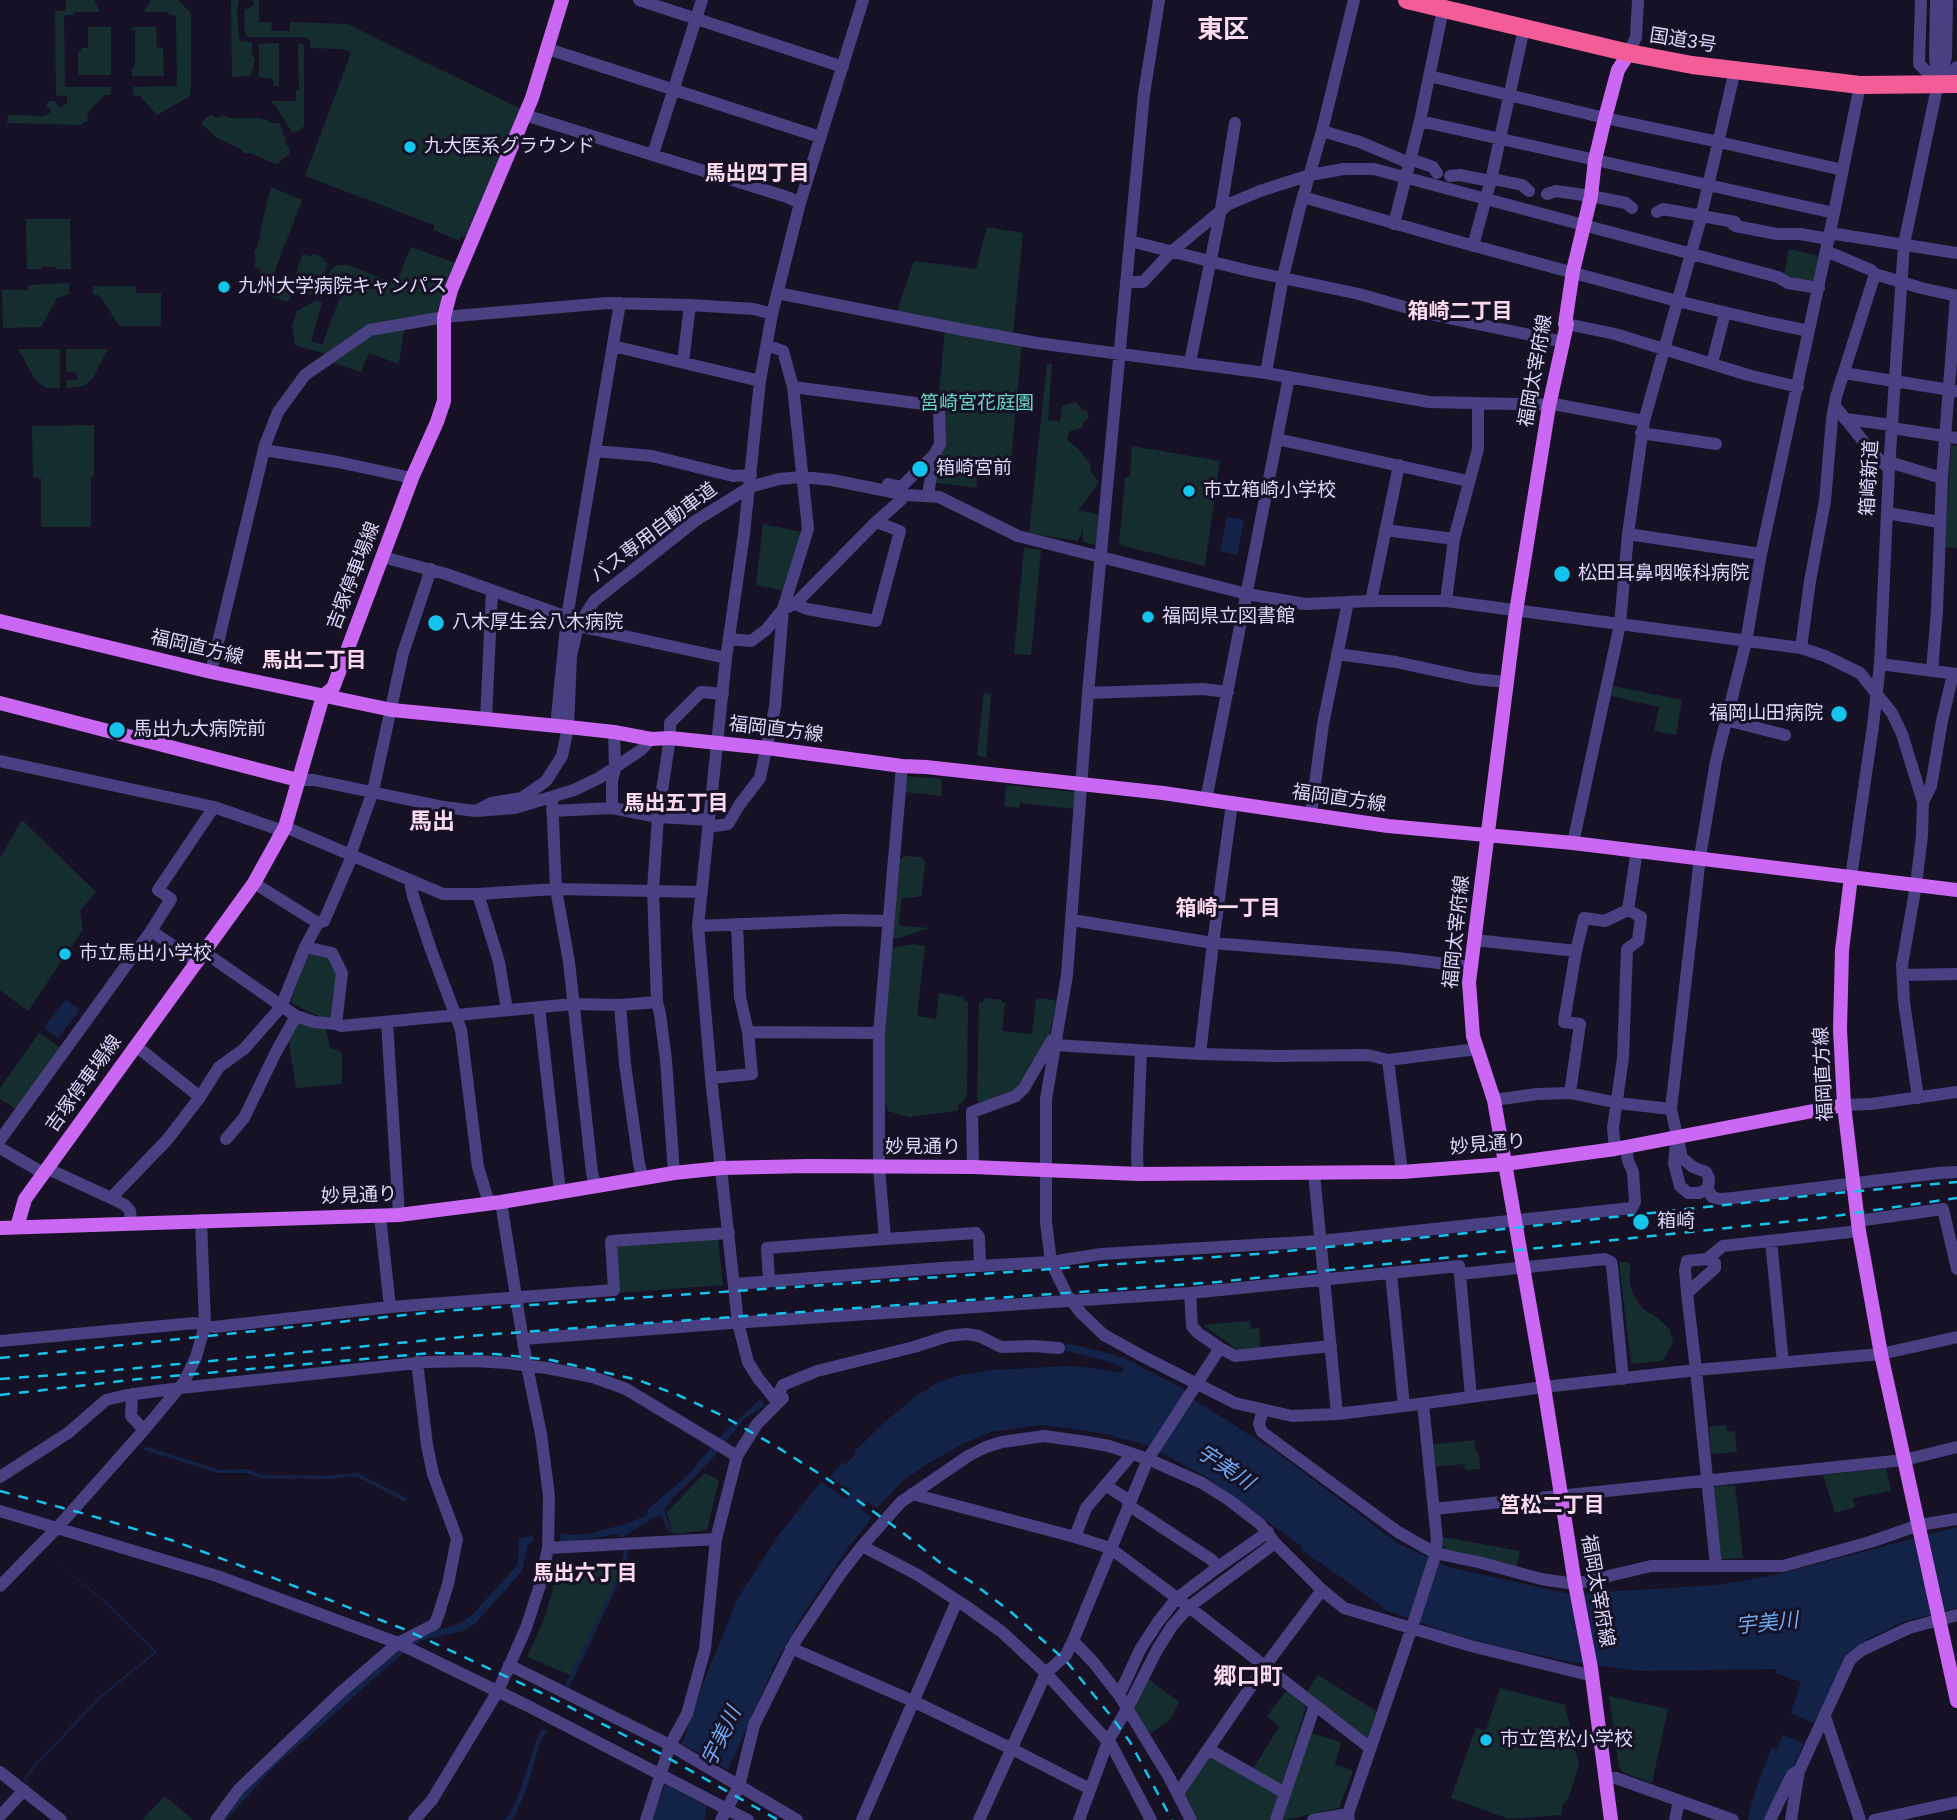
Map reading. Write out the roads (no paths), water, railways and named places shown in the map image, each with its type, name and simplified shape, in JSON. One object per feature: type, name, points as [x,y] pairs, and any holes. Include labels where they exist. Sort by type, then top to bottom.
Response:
[{"type":"highway","name":"国道3号","points":[[1407,0],[1629,53],[1692,65],[1860,85],[1957,84]]},
{"type":"main road","name":"吉塚停車場線","points":[[17,1227],[25,1199],[254,883],[284,829],[323,696],[333,688],[412,478],[437,422],[444,401],[444,317],[451,290],[525,115],[562,0]]},
{"type":"main road","name":"福岡太宰府線","points":[[1611,1820],[1592,1672],[1544,1387],[1494,1100],[1477,1049],[1470,1014],[1469,982],[1516,610],[1549,406],[1564,342],[1567,324],[1564,324],[1573,271],[1591,196],[1595,160],[1618,70],[1629,53]]},
{"type":"main road","name":"福岡直方線","points":[[0,621],[392,710],[562,726],[651,739],[670,738],[767,748],[902,766],[1081,784],[1388,825],[1700,857],[1851,877],[1840,986],[1844,1105],[1858,1226],[1881,1354],[1938,1619],[1953,1666],[1957,1701]]},
{"type":"main road","points":[[0,703],[299,780]]},
{"type":"main road","points":[[1851,877],[1957,890]]},
{"type":"main road","name":"妙見通り","points":[[0,1228],[399,1215],[495,1203],[722,1167],[973,1167],[1138,1174],[1402,1172],[1505,1164],[1621,1148],[1844,1105]]},
{"type":"street","points":[[639,0],[843,67]]},
{"type":"street","points":[[653,154],[702,0]]},
{"type":"street","points":[[778,1403],[748,1362],[738,1323],[711,1078],[698,926],[726,659],[750,481],[760,381],[772,314],[800,203],[863,0]]},
{"type":"street","points":[[1159,0],[1144,94],[1126,282],[1088,693],[1067,975],[1046,1099],[1046,1222],[1051,1262],[1067,1295],[1104,1335],[1194,1387],[1234,1403],[1292,1416],[1337,1414],[1696,1370],[1881,1354],[1957,1337]]},
{"type":"street","points":[[1266,373],[1283,277],[1354,0]]},
{"type":"street","points":[[1629,53],[1636,37],[1638,0]]},
{"type":"street","points":[[1921,0],[1919,64],[1938,83]]},
{"type":"street","points":[[1936,0],[1935,58],[1938,83]]},
{"type":"street","points":[[1938,83],[1946,57],[1947,0]]},
{"type":"street","points":[[1394,224],[1420,121],[1443,9]]},
{"type":"street","points":[[1473,246],[1491,180],[1524,28]]},
{"type":"street","points":[[548,49],[820,137]]},
{"type":"street","points":[[1938,83],[1957,67]]},
{"type":"street","points":[[1573,843],[1620,624],[1642,427],[1709,186],[1735,70]]},
{"type":"street","points":[[1429,76],[1843,170]]},
{"type":"street","name":"箱崎新道","points":[[1851,877],[1880,664],[1889,465],[1904,244],[1938,83]]},
{"type":"street","points":[[1860,85],[1761,554],[1746,642],[1716,761],[1700,857],[1671,1109],[1682,1158],[1693,1167],[1706,1172],[1712,1197],[1720,1199],[1957,1172]]},
{"type":"street","points":[[525,115],[800,203]]},
{"type":"street","points":[[1420,121],[1834,213]]},
{"type":"street","points":[[1190,362],[1221,209],[1235,123]]},
{"type":"street","points":[[1322,131],[1440,172],[1522,185],[1530,191],[1547,194],[1556,191],[1612,200],[1618,205],[1632,208],[1675,215],[1681,212],[1701,215],[1744,223],[1749,229],[1777,234],[1800,233],[1823,238],[1836,234],[1957,253]]},
{"type":"street","points":[[1126,282],[1143,282],[1171,251],[1221,209],[1252,194],[1310,175],[1344,169],[1374,169],[1778,277],[1788,283],[1819,288]]},
{"type":"street","points":[[1303,197],[1677,301],[1810,331]]},
{"type":"street","points":[[1130,241],[1359,294],[1429,314],[1564,342]]},
{"type":"street","points":[[1826,251],[1901,283],[1957,296],[1951,437],[1942,478],[1932,671]]},
{"type":"street","points":[[1801,648],[1825,502],[1835,406],[1875,274]]},
{"type":"street","points":[[777,293],[1037,343],[1266,373],[1429,402],[1559,405],[1716,444]]},
{"type":"street","points":[[562,726],[567,617],[620,303]]},
{"type":"street","points":[[211,671],[264,450],[278,412],[305,375],[370,330],[444,317],[620,303],[754,309],[772,314]]},
{"type":"street","points":[[682,362],[690,305]]},
{"type":"street","points":[[1712,363],[1726,313]]},
{"type":"street","points":[[1567,324],[1615,334],[1748,375],[1798,387]]},
{"type":"street","points":[[299,780],[314,779],[444,807],[477,811],[552,804],[612,808],[657,817],[728,824],[761,778],[775,706],[786,616],[808,529],[793,387],[783,351],[767,345]]},
{"type":"street","points":[[612,346],[760,381]]},
{"type":"street","points":[[1844,373],[1953,390]]},
{"type":"street","points":[[1206,800],[1289,377]]},
{"type":"street","points":[[595,451],[652,456],[750,481],[830,472],[901,487],[934,455],[940,444],[939,406],[793,387]]},
{"type":"street","points":[[1446,601],[1454,539],[1478,449],[1478,404]]},
{"type":"street","points":[[1835,406],[1889,465],[1942,478]]},
{"type":"street","points":[[1845,419],[1951,437]]},
{"type":"street","points":[[1277,439],[1468,481]]},
{"type":"street","points":[[264,450],[412,478]]},
{"type":"street","points":[[929,489],[934,455]]},
{"type":"street","points":[[1371,601],[1399,465]]},
{"type":"street","points":[[802,474],[907,495],[939,498],[1018,536],[1247,594],[1305,604],[1446,601],[1516,610],[1801,648],[1860,673],[1892,713],[1902,734],[1923,802],[1916,885],[1902,965],[1904,1002],[1918,1097]]},
{"type":"street","name":"バス専用自動車道","points":[[477,811],[491,803],[522,798],[546,782],[562,756],[562,726],[571,656],[578,626],[594,601],[750,481]]},
{"type":"street","points":[[730,639],[751,641],[786,616],[876,522],[901,500]]},
{"type":"street","points":[[1887,513],[1939,522]]},
{"type":"street","points":[[786,616],[807,608],[876,621],[901,531],[876,522]]},
{"type":"street","points":[[1385,530],[1454,539]]},
{"type":"street","points":[[1628,534],[1761,554]]},
{"type":"street","points":[[383,557],[431,569],[492,590],[567,617],[578,626],[726,659]]},
{"type":"street","points":[[111,1198],[167,1140],[219,1067],[244,1049],[281,1007],[305,947],[318,923],[324,921],[351,861],[373,791],[403,653],[431,569]]},
{"type":"street","points":[[486,719],[492,590]]},
{"type":"street","points":[[1311,814],[1323,724],[1348,602]]},
{"type":"street","points":[[1337,654],[1396,662],[1475,679],[1506,682]]},
{"type":"street","points":[[1880,664],[1955,674],[1942,721],[1931,786],[1923,802]]},
{"type":"street","points":[[1088,693],[1203,689],[1228,692]]},
{"type":"street","points":[[674,1173],[666,1060],[657,1002],[653,890],[657,817],[670,723],[701,692],[723,694]]},
{"type":"street","points":[[1726,720],[1785,736]]},
{"type":"street","points":[[612,808],[614,732]]},
{"type":"street","points":[[552,804],[615,769],[651,739]]},
{"type":"street","points":[[0,761],[214,807],[284,829],[443,894],[556,889],[702,892]]},
{"type":"street","points":[[885,1239],[879,1167],[879,1033],[902,766]]},
{"type":"street","points":[[1200,1054],[1232,803]]},
{"type":"street","points":[[552,804],[556,889],[569,962],[592,1173],[596,1187]]},
{"type":"street","points":[[0,1140],[151,931],[171,899],[158,890],[214,807]]},
{"type":"street","points":[[1628,910],[1637,850]]},
{"type":"street","points":[[410,881],[431,950],[461,1030],[478,1167],[495,1203],[516,1298],[541,1434],[549,1496],[548,1548],[526,1628],[498,1691],[432,1800],[414,1820]]},
{"type":"street","points":[[254,883],[318,923]]},
{"type":"street","points":[[478,894],[499,962],[507,1010]]},
{"type":"street","points":[[1570,1093],[1580,1024],[1564,1022],[1584,918],[1605,921],[1628,910]]},
{"type":"street","points":[[735,1283],[1051,1262],[1101,1254],[1321,1241],[1632,1208],[1635,1202],[1633,1172],[1613,1128],[1623,1058],[1627,949],[1638,941],[1641,917],[1628,910]]},
{"type":"street","points":[[698,926],[842,920],[888,921]]},
{"type":"street","points":[[1072,920],[1213,943],[1398,958],[1471,967]]},
{"type":"street","points":[[711,1078],[752,1074],[748,1032],[740,997],[737,924]]},
{"type":"street","points":[[151,931],[189,956],[200,958],[296,1016],[341,1026],[573,1004],[620,1005],[657,1002]]},
{"type":"street","points":[[1475,940],[1576,951]]},
{"type":"street","points":[[305,947],[332,953],[342,973],[337,1024]]},
{"type":"street","points":[[1903,975],[1957,974]]},
{"type":"street","points":[[620,1005],[625,1063],[643,1179]]},
{"type":"street","points":[[539,1007],[560,1192]]},
{"type":"street","points":[[226,1139],[244,1118],[296,1016]]},
{"type":"street","points":[[973,1167],[972,1112],[1016,1096],[1024,1088],[1050,1047],[1060,1021]]},
{"type":"street","points":[[387,1022],[399,1215]]},
{"type":"street","points":[[748,1032],[879,1033]]},
{"type":"street","points":[[1055,1045],[1200,1054],[1368,1055],[1388,1060],[1477,1049]]},
{"type":"street","points":[[136,1046],[200,1097]]},
{"type":"street","points":[[1138,1174],[1141,1051]]},
{"type":"street","points":[[1388,1060],[1402,1172]]},
{"type":"street","points":[[1844,1105],[1957,1092]]},
{"type":"street","points":[[1494,1100],[1570,1093],[1618,1103],[1671,1109]]},
{"type":"street","points":[[1677,1136],[1674,1163],[1680,1186],[1688,1193],[1699,1193],[1708,1189]]},
{"type":"street","points":[[0,1148],[111,1198],[130,1211],[131,1222]]},
{"type":"street","points":[[1314,1173],[1337,1414]]},
{"type":"street","points":[[1707,1259],[1723,1246],[1771,1241],[1943,1209],[1957,1269]]},
{"type":"street","points":[[380,1216],[390,1307]]},
{"type":"street","points":[[0,1586],[57,1528],[180,1388],[196,1357],[205,1325],[201,1220]]},
{"type":"street","points":[[0,1342],[195,1323],[214,1326],[390,1307],[614,1290],[611,1241],[729,1233]]},
{"type":"street","points":[[769,1280],[767,1248],[885,1239],[976,1233],[979,1237],[980,1265]]},
{"type":"street","points":[[1771,1241],[1783,1363]]},
{"type":"street","points":[[1460,1274],[1605,1259],[1611,1262],[1623,1379]]},
{"type":"street","points":[[1687,1293],[1715,1268],[1715,1263],[1707,1259],[1687,1261],[1685,1270],[1687,1293],[1696,1370],[1716,1566]]},
{"type":"street","points":[[523,1339],[1190,1293],[1459,1266],[1471,1397]]},
{"type":"street","points":[[1391,1273],[1404,1406]]},
{"type":"street","points":[[1190,1293],[1192,1326],[1198,1333],[1235,1356],[1331,1346]]},
{"type":"street","points":[[646,1820],[687,1714],[705,1649],[716,1539],[737,1456],[757,1424],[783,1398],[779,1393],[783,1385],[817,1371],[948,1336],[979,1336],[1001,1347],[1059,1348]]},
{"type":"street","points":[[979,1820],[1046,1673],[1066,1655],[1073,1641],[1150,1456],[1220,1348]]},
{"type":"street","points":[[0,1477],[68,1433],[106,1400],[180,1388],[417,1362],[474,1361],[527,1366],[593,1377],[626,1389],[737,1456]]},
{"type":"street","points":[[216,1820],[239,1789],[340,1693],[398,1643],[435,1624],[448,1584],[457,1539],[433,1474],[417,1362]]},
{"type":"street","points":[[132,1394],[131,1416],[144,1430]]},
{"type":"street","points":[[1313,1820],[1348,1817],[1435,1555],[1437,1540],[1423,1404]]},
{"type":"street","points":[[1263,1410],[1259,1424],[1262,1432],[1398,1532],[1435,1555],[1482,1563],[1576,1587],[1651,1566],[1783,1566],[1957,1518]]},
{"type":"street","points":[[723,1811],[736,1784],[754,1725],[791,1648],[841,1573],[901,1502],[968,1456],[1002,1442],[1044,1436],[1109,1446],[1132,1454],[1150,1456],[1228,1500],[1271,1537],[1322,1590],[1344,1608],[1413,1625],[1471,1646],[1592,1672]]},
{"type":"street","points":[[1434,1509],[1904,1460],[1957,1447]]},
{"type":"street","points":[[1075,1537],[1086,1508],[1132,1454]]},
{"type":"street","points":[[1105,1485],[1212,1560],[1218,1567]]},
{"type":"street","points":[[912,1494],[1111,1548],[1370,1748]]},
{"type":"street","points":[[0,1511],[217,1576],[398,1643],[664,1776],[723,1811],[748,1820]]},
{"type":"street","points":[[1119,1695],[1142,1647],[1177,1599],[1218,1567],[1271,1537]]},
{"type":"street","points":[[1079,1820],[1108,1741],[1172,1626],[1189,1607],[1271,1537]]},
{"type":"street","points":[[548,1548],[716,1539]]},
{"type":"street","points":[[862,1546],[918,1575],[1002,1632],[1046,1673],[1108,1741],[1151,1820]]},
{"type":"street","points":[[1178,1793],[1265,1666],[1322,1590]]},
{"type":"street","points":[[862,1820],[957,1601]]},
{"type":"street","points":[[1791,1820],[1800,1769],[1850,1660],[1862,1650],[1909,1628],[1957,1615]]},
{"type":"street","points":[[1073,1641],[1119,1695],[1178,1793],[1191,1820]]},
{"type":"street","points":[[791,1648],[915,1702],[1090,1789]]},
{"type":"street","points":[[509,1665],[674,1747],[797,1820]]},
{"type":"street","points":[[1276,1820],[1315,1705]]},
{"type":"street","points":[[1825,1717],[1860,1820]]},
{"type":"street","points":[[1208,1749],[1285,1793]]},
{"type":"street","points":[[1770,1820],[1792,1775],[1800,1769]]},
{"type":"street","points":[[0,1772],[61,1820]]},
{"type":"street","points":[[1606,1778],[1616,1779],[1731,1819]]},
{"type":"street","points":[[0,1816],[23,1790]]},
{"type":"street","points":[[1675,1820],[1679,1801]]},
{"type":"street","points":[[1874,1820],[1957,1801]]},
{"type":"water","points":[[1227,517],[1244,520],[1237,555],[1220,551]]},
{"type":"water","points":[[66,999],[80,1010],[58,1038],[44,1027]]},
{"type":"water","points":[[1066,1343],[1126,1359],[1184,1389],[1196,1401],[1275,1451],[1397,1543],[1448,1567],[1569,1594],[1719,1585],[1779,1574],[1957,1527],[1957,1608],[1902,1622],[1868,1639],[1849,1655],[1836,1685],[1813,1723],[1791,1713],[1801,1682],[1775,1673],[1777,1669],[1641,1671],[1576,1663],[1450,1633],[1383,1609],[1203,1475],[1146,1445],[1105,1434],[1039,1425],[992,1432],[966,1442],[924,1466],[903,1481],[877,1508],[830,1477],[842,1463],[844,1465],[855,1455],[854,1452],[884,1423],[916,1396],[939,1382],[991,1370],[1071,1366],[1121,1373],[1124,1368],[1064,1350]]},
{"type":"water","points":[[760,1399],[765,1405],[744,1419],[712,1459],[664,1510],[672,1532],[670,1533],[660,1514],[621,1538],[617,1534],[573,1542],[560,1541],[561,1533],[587,1534],[648,1515],[647,1510],[688,1475],[719,1438]]},
{"type":"water","points":[[145,1446],[218,1470],[248,1469],[262,1475],[326,1476],[357,1473],[407,1498],[405,1502],[356,1476],[327,1479],[261,1478],[246,1473],[218,1473],[144,1450]]},
{"type":"water","points":[[821,1482],[872,1517],[806,1610],[777,1659],[728,1770],[707,1806],[704,1820],[651,1820],[738,1598],[778,1536]]},
{"type":"water","points":[[533,1535],[533,1541],[528,1544],[522,1571],[476,1623],[463,1631],[426,1639],[410,1647],[273,1768],[226,1820],[218,1820],[240,1791],[392,1652],[433,1630],[447,1628],[472,1615],[518,1564],[519,1539]]},
{"type":"water","points":[[625,1548],[629,1548],[623,1573],[569,1688],[565,1686],[619,1574]]},
{"type":"water","points":[[47,1555],[104,1600],[157,1652],[101,1698],[35,1767],[26,1780],[28,1783],[23,1780],[33,1766],[99,1697],[154,1652],[103,1601]]},
{"type":"water","points":[[542,1729],[547,1731],[540,1743],[526,1790],[515,1816],[511,1820],[504,1820],[510,1814],[521,1788]]},
{"type":"water","points":[[1783,1735],[1804,1744],[1767,1820],[1747,1820],[1772,1747],[1777,1750]]},
{"type":"waterway","name":"宇美川","points":[[839,1524],[872,1479]]},
{"type":"railway","points":[[0,1358],[443,1311],[1256,1254],[1957,1182]]},
{"type":"railway","points":[[0,1379],[482,1335],[1218,1282],[1821,1218],[1957,1198]]},
{"type":"railway","points":[[0,1395],[139,1379],[431,1353],[496,1354],[551,1360],[638,1380],[723,1416],[777,1447],[826,1478],[1011,1612],[1066,1661],[1111,1716],[1130,1742],[1172,1820]]},
{"type":"railway","points":[[0,1491],[174,1541],[406,1630],[550,1697],[661,1754],[778,1820]]},
{"type":"place","name":"九大医系グラウンド","points":[[410,147]]},
{"type":"place","name":"九州大学病院キャンパス","points":[[224,287]]},
{"type":"place","name":"箱崎宮前","points":[[920,469]]},
{"type":"place","name":"市立箱崎小学校","points":[[1189,491]]},
{"type":"place","name":"松田耳鼻咽喉科病院","points":[[1562,574]]},
{"type":"place","name":"福岡県立図書館","points":[[1148,617]]},
{"type":"place","name":"八木厚生会八木病院","points":[[436,623]]},
{"type":"place","name":"福岡山田病院","points":[[1839,714]]},
{"type":"place","name":"馬出九大病院前","points":[[117,730]]},
{"type":"place","name":"市立馬出小学校","points":[[65,954]]},
{"type":"place","name":"箱崎","points":[[1641,1222]]},
{"type":"place","name":"市立筥松小学校","points":[[1486,1740]]},
{"type":"district","name":"東区","points":[[1223,31]]},
{"type":"district","name":"馬出四丁目","points":[[757,174]]},
{"type":"district","name":"箱崎二丁目","points":[[1460,312]]},
{"type":"district","name":"馬出二丁目","points":[[314,661]]},
{"type":"district","name":"馬出五丁目","points":[[676,804]]},
{"type":"district","name":"馬出","points":[[432,823]]},
{"type":"district","name":"箱崎一丁目","points":[[1228,909]]},
{"type":"district","name":"筥松二丁目","points":[[1552,1506]]},
{"type":"district","name":"馬出六丁目","points":[[585,1574]]},
{"type":"district","name":"郷口町","points":[[1248,1678]]},
{"type":"park label","name":"筥崎宮花庭園","points":[[977,404]]}]
